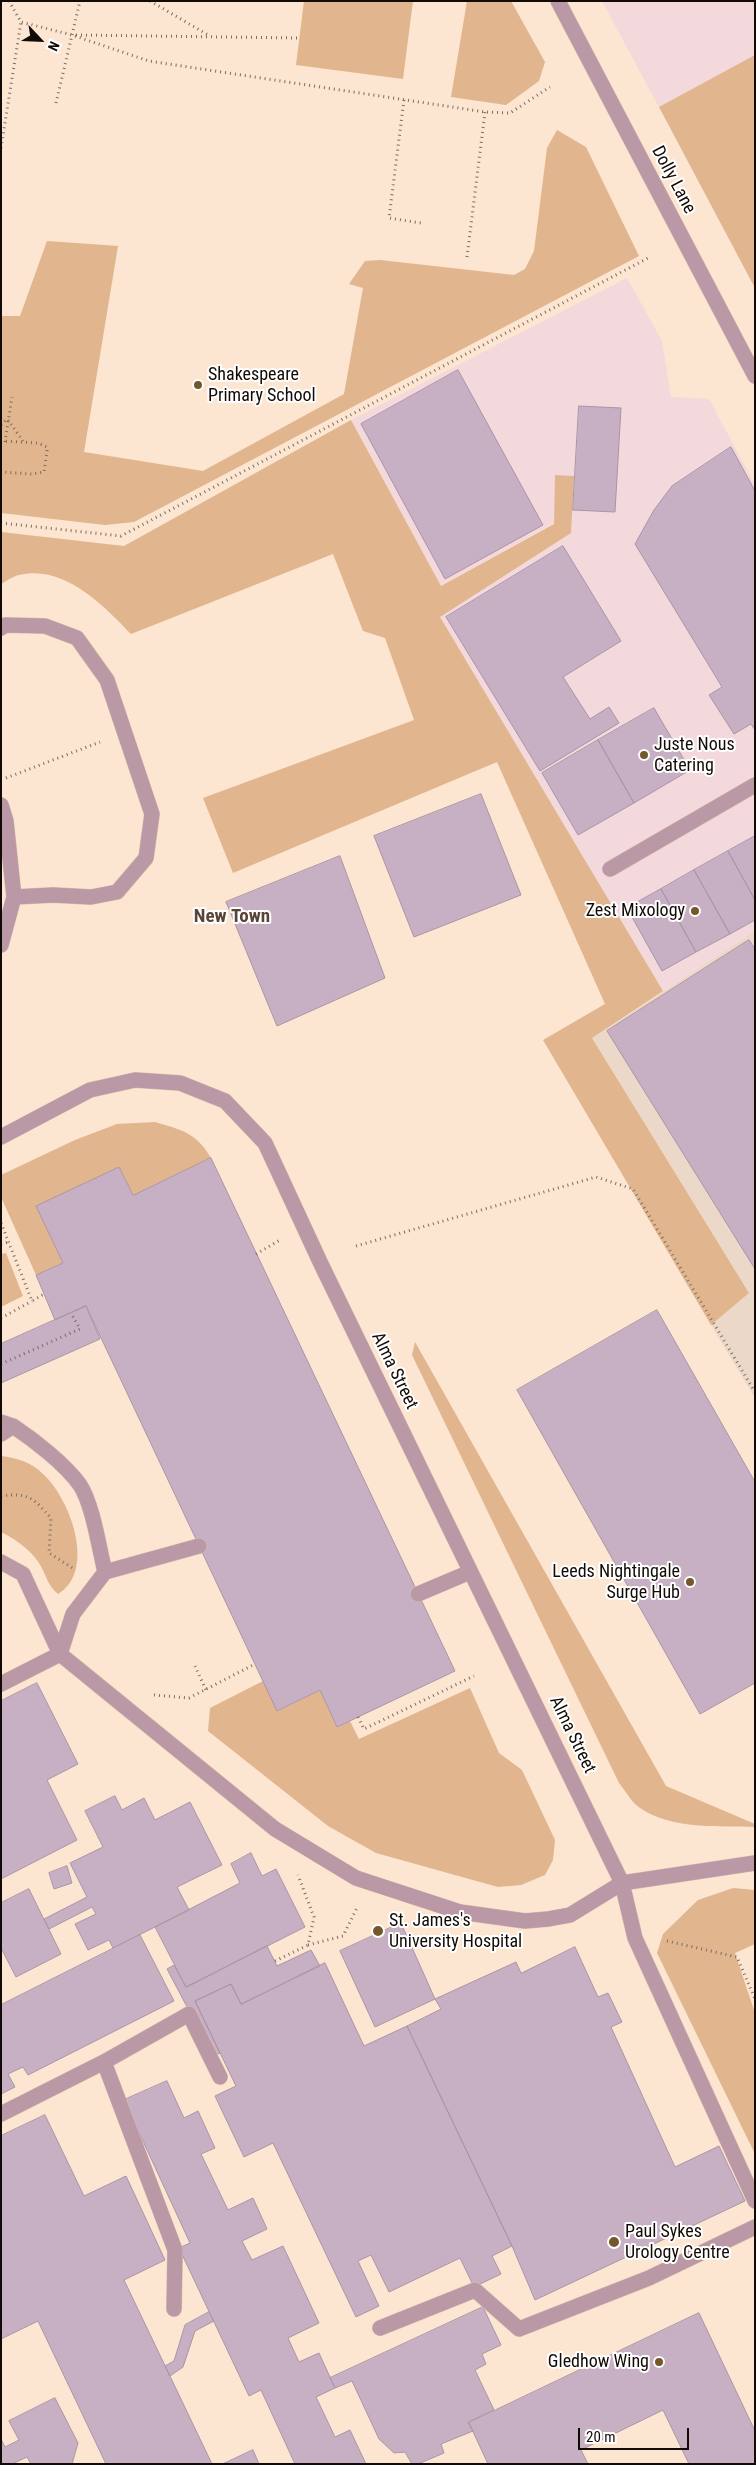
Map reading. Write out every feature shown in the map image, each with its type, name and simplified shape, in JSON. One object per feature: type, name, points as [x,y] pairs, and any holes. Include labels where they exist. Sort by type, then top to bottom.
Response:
[{"type":"street","name":"Dolly Lane","points":[[558,1],[755,376]]},
{"type":"street","points":[[1,628],[5,625],[45,626],[77,638],[106,680],[152,814],[146,858],[117,892],[91,897],[53,895],[14,897]]},
{"type":"street","points":[[610,869],[755,785]]},
{"type":"street","points":[[1,805],[6,821],[14,897],[1,945]]},
{"type":"street","name":"Alma Street","points":[[1,1137],[90,1090],[134,1080],[180,1083],[225,1101],[265,1143],[470,1572],[622,1883],[635,1938],[755,2201]]},
{"type":"street","points":[[5,1427],[39,1443],[80,1486],[92,1518],[105,1572]]},
{"type":"street","points":[[1,1684],[60,1654],[73,1614],[105,1572],[199,1546]]},
{"type":"street","points":[[1,1562],[23,1574],[60,1654],[275,1829],[356,1878],[460,1912],[525,1921],[570,1915],[622,1883],[755,1864]]},
{"type":"street","points":[[418,1594],[470,1572]]},
{"type":"street","points":[[1,2114],[104,2062],[188,2014],[220,2077]]},
{"type":"street","points":[[104,2062],[175,2250],[174,2308]]},
{"type":"street","points":[[380,2328],[475,2290],[519,2329],[649,2278],[755,2227]]},
{"type":"path","points":[[1,148],[21,22],[9,1]]},
{"type":"path","points":[[56,102],[80,1]]},
{"type":"path","points":[[150,1],[211,36]]},
{"type":"path","points":[[21,22],[72,35],[149,61],[485,112],[510,113],[550,87]]},
{"type":"path","points":[[72,35],[299,38]]},
{"type":"path","points":[[404,100],[389,218],[421,223]]},
{"type":"path","points":[[467,257],[485,112]]},
{"type":"path","points":[[1,523],[121,536],[650,257]]},
{"type":"path","points":[[1,472],[32,474],[44,472],[46,447],[38,443],[3,441],[12,397]]},
{"type":"path","points":[[1,425],[7,419]]},
{"type":"path","points":[[7,419],[23,442]]},
{"type":"path","points":[[1,780],[124,732]]},
{"type":"path","points":[[356,1246],[596,1177],[633,1189],[755,1392]]},
{"type":"path","points":[[1,1223],[32,1301]]},
{"type":"path","points":[[256,1254],[281,1240]]},
{"type":"path","points":[[1,1244],[9,1242]]},
{"type":"path","points":[[1,1318],[44,1294]]},
{"type":"path","points":[[1,1364],[80,1329],[71,1313]]},
{"type":"path","points":[[1,1496],[18,1493],[35,1500],[52,1518],[49,1553],[80,1574]]},
{"type":"path","points":[[152,1695],[189,1698],[255,1664]]},
{"type":"path","points":[[194,1666],[206,1690]]},
{"type":"path","points":[[358,1717],[364,1729],[474,1676]]},
{"type":"path","points":[[297,1872],[314,1918],[308,1944]]},
{"type":"path","points":[[275,1961],[308,1944],[343,1936],[357,1908]]},
{"type":"path","points":[[663,1940],[737,1957],[755,1999]]},
{"type":"shaded area","points":[[304,1],[413,1],[403,79],[296,65]]},
{"type":"shaded area","points":[[467,1],[511,1],[545,62],[539,81],[506,105],[451,97]]},
{"type":"shaded area","points":[[602,1],[755,1],[755,288],[659,107]]},
{"type":"shaded area","points":[[755,55],[755,288],[659,107]]},
{"type":"shaded area","points":[[557,130],[586,147],[639,256],[134,522],[105,525],[1,513],[1,316],[20,316],[47,241],[118,246],[84,452],[203,471],[344,394],[363,288],[349,284],[365,261],[380,260],[514,275],[525,269],[534,251],[547,148]]},
{"type":"shaded area","points":[[627,278],[662,341],[671,397],[709,399],[755,485],[755,931],[663,991],[439,617],[571,533],[555,475],[554,523],[441,586],[351,420]]},
{"type":"shaded area","points":[[351,420],[441,586],[554,524],[555,475],[574,476],[571,533],[440,617],[663,991],[592,1038],[749,1293],[711,1325],[543,1040],[605,1004],[497,762],[233,873],[203,798],[414,720],[385,638],[363,631],[333,554],[131,634],[95,600],[67,581],[36,573],[12,577],[1,584],[1,532],[124,546]]},
{"type":"shaded area","points":[[755,931],[755,1398],[711,1325],[749,1293],[592,1038]]},
{"type":"shaded area","points":[[155,1122],[180,1130],[194,1137],[211,1158],[133,1195],[119,1167],[37,1206],[63,1263],[36,1275],[1,1197],[1,1175],[75,1140],[117,1124]]},
{"type":"shaded area","points":[[6,1253],[23,1296],[1,1307],[1,1254]]},
{"type":"shaded area","points":[[415,1342],[666,1786],[755,1824],[755,1827],[691,1825],[659,1818],[633,1802],[619,1783],[412,1355]]},
{"type":"shaded area","points":[[1,1456],[24,1461],[34,1466],[53,1485],[70,1516],[78,1552],[76,1569],[70,1583],[58,1594],[51,1587],[39,1563],[31,1553],[17,1541],[1,1532]]},
{"type":"shaded area","points":[[263,1681],[278,1711],[320,1690],[337,1727],[350,1721],[359,1739],[470,1688],[499,1753],[522,1770],[555,1840],[553,1860],[545,1875],[521,1885],[498,1887],[376,1853],[328,1826],[208,1731],[210,1708]]},
{"type":"shaded area","points":[[733,1888],[755,1890],[755,1944],[735,1953],[755,2013],[755,2154],[657,1953],[663,1934],[698,1900]]},
{"type":"building","points":[[458,370],[543,525],[445,579],[361,424]]},
{"type":"building","points":[[579,406],[621,408],[615,512],[573,510]]},
{"type":"building","points":[[731,447],[755,491],[755,730],[751,724],[734,734],[709,695],[722,687],[635,544],[654,510],[672,486]]},
{"type":"building","points":[[563,546],[621,641],[563,677],[590,719],[609,707],[619,723],[540,771],[446,617]]},
{"type":"building","name":"Juste Nous Catering","points":[[654,708],[690,770],[634,803],[598,740]]},
{"type":"building","points":[[598,740],[634,803],[578,835],[542,773]]},
{"type":"building","points":[[481,794],[521,895],[414,937],[374,836]]},
{"type":"building","points":[[755,836],[755,900],[728,851]]},
{"type":"building","points":[[728,851],[755,900],[755,920],[730,934],[694,870]]},
{"type":"building","points":[[340,856],[385,978],[277,1026],[226,902]]},
{"type":"building","name":"Zest Mixology","points":[[694,870],[730,934],[696,952],[661,889]]},
{"type":"building","points":[[661,889],[696,952],[662,971],[627,908]]},
{"type":"building","points":[[749,940],[755,949],[755,1269],[607,1031]]},
{"type":"building","points":[[211,1158],[455,1671],[337,1727],[320,1690],[277,1711],[86,1306],[55,1320],[36,1275],[63,1263],[36,1206],[119,1167],[133,1195]]},
{"type":"building","points":[[86,1306],[100,1339],[1,1383],[1,1344]]},
{"type":"building","name":"Leeds Nightingale Surge Hub","points":[[657,1310],[755,1482],[755,1683],[700,1714],[517,1390]]},
{"type":"building","points":[[37,1683],[78,1764],[47,1780],[77,1840],[1,1879],[1,1701]]},
{"type":"building","points":[[115,1796],[122,1810],[144,1798],[155,1820],[190,1802],[222,1865],[177,1887],[189,1910],[113,1948],[109,1940],[88,1950],[75,1924],[96,1914],[92,1907],[49,1929],[44,1919],[87,1897],[70,1863],[103,1847],[85,1811]]},
{"type":"building","points":[[251,1853],[262,1876],[276,1869],[305,1927],[186,1987],[155,1927],[240,1883],[231,1864]]},
{"type":"building","points":[[67,1866],[72,1883],[54,1889],[49,1873]]},
{"type":"building","points":[[29,1889],[61,1954],[16,1977],[1,1948],[1,1903]]},
{"type":"building","points":[[401,1923],[435,1999],[375,2027],[340,1951]]},
{"type":"building","points":[[140,1935],[174,2001],[28,2075],[23,2067],[8,2074],[15,2087],[1,2094],[1,2005]]},
{"type":"building","points":[[267,1946],[277,1966],[311,1950],[320,1966],[241,2004],[231,1984],[195,2001],[220,2053],[213,2056],[167,1969],[174,1965],[186,1987]]},
{"type":"building","points":[[575,1947],[598,1997],[608,1993],[622,2022],[611,2027],[675,2167],[719,2146],[745,2201],[535,2300],[512,2246],[407,2026],[441,2009],[435,1999],[516,1962],[521,1973]]},
{"type":"building","points":[[325,1963],[364,2046],[407,2026],[512,2246],[492,2256],[501,2274],[474,2287],[460,2258],[389,2292],[371,2255],[358,2261],[379,2306],[356,2317],[273,2143],[244,2157],[215,2096],[236,2086],[195,2001],[231,1984],[241,2004]]},
{"type":"building","points":[[167,2081],[184,2118],[198,2111],[215,2148],[201,2154],[228,2210],[253,2198],[267,2229],[242,2241],[252,2260],[283,2246],[319,2323],[288,2338],[299,2362],[319,2353],[335,2388],[316,2397],[335,2437],[350,2430],[366,2464],[295,2464],[261,2390],[249,2396],[179,2248],[190,2243],[124,2100]]},
{"type":"building","points":[[45,2115],[84,2196],[126,2176],[165,2260],[124,2280],[212,2464],[106,2464],[38,2321],[1,2339],[1,2136]]},
{"type":"building","points":[[483,2307],[501,2345],[482,2354],[486,2364],[475,2370],[494,2410],[468,2422],[473,2431],[441,2444],[444,2453],[418,2464],[412,2464],[405,2452],[394,2453],[379,2439],[352,2381],[335,2388],[330,2378]]},
{"type":"building","points":[[209,2312],[214,2321],[195,2331],[183,2367],[170,2376],[165,2366],[174,2361],[185,2325]]},
{"type":"building","name":"Gledhow Wing","points":[[699,2313],[755,2431],[755,2464],[689,2464],[663,2410],[581,2450],[588,2464],[488,2464],[469,2423]]},
{"type":"building","points":[[55,2398],[78,2443],[72,2464],[31,2464],[27,2457],[12,2464],[1,2464],[1,2439],[5,2447],[19,2440],[9,2421]]},
{"type":"building","points":[[253,2450],[259,2464],[223,2464]]},
{"type":"place","name":"Shakespeare Primary School","points":[[198,385]]},
{"type":"place","name":"Juste Nous Catering","points":[[644,755]]},
{"type":"place","name":"Zest Mixology","points":[[695,911]]},
{"type":"place","name":"Leeds Nightingale Surge Hub","points":[[690,1582]]},
{"type":"place","name":"St. James's University Hospital","points":[[378,1931]]},
{"type":"place","name":"Paul Sykes Urology Centre","points":[[614,2242]]},
{"type":"place","name":"Gledhow Wing","points":[[659,2362]]},
{"type":"district","name":"New Town","points":[[232,917]]}]
